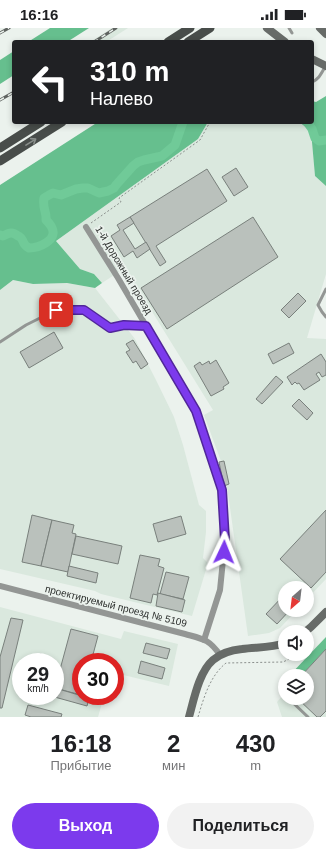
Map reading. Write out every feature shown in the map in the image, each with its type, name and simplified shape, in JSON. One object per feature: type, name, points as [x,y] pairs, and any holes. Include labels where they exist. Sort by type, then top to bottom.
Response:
[{"type":"main road","points":[[171,40],[190,28]]},
{"type":"main road","points":[[267,28],[282,40]]},
{"type":"main road","points":[[320,28],[326,34]]},
{"type":"main road","points":[[191,40],[210,29]]},
{"type":"main road","points":[[314,60],[326,66]]},
{"type":"main road","points":[[0,148],[38,124]]},
{"type":"main road","points":[[0,161],[59,124]]},
{"type":"main road","points":[[314,625],[326,612]]},
{"type":"main road","points":[[190,717],[199,685],[207,667],[213,660],[228,651],[270,647],[278,644]]},
{"type":"street","name":"1-й Дорожный проезд","points":[[86,227],[118,278],[196,411],[222,490],[225,540],[220,590],[204,640]]},
{"type":"street","name":"проектируемый проезд № 5109","points":[[0,586],[185,634],[204,640],[213,645],[220,655]]},
{"type":"lane","points":[[289,28],[292,33]]},
{"type":"lane","points":[[314,81],[320,76],[326,66]]},
{"type":"lane","points":[[326,289],[318,305],[326,317]]},
{"type":"lane","points":[[0,342],[26,325],[56,310],[84,310],[110,328],[124,325],[146,326]]},
{"type":"lane","points":[[295,705],[308,717]]},
{"type":"path","points":[[86,227],[121,202],[119,198],[200,140],[209,124]]},
{"type":"path","points":[[198,717],[208,688],[215,675],[226,663],[285,661]]},
{"type":"shaded area","points":[[112,28],[128,28],[109,40],[93,40]]},
{"type":"shaded area","points":[[207,124],[302,124],[311,131],[315,176],[326,186],[326,274],[307,338],[326,339],[326,579],[314,592],[314,581],[278,581],[278,617],[290,617],[283,625],[278,625],[278,629],[269,633],[248,636],[225,472],[204,415],[213,410],[125,268],[102,283],[94,274],[80,269],[56,241],[198,139]]},
{"type":"shaded area","points":[[13,280],[33,284],[67,283],[95,288],[135,339],[174,417],[199,505],[206,511],[206,532],[203,558],[208,563],[192,616],[101,594],[95,591],[0,569],[0,290]]},
{"type":"shaded area","points":[[0,607],[121,639],[124,631],[178,644],[169,686],[124,675],[124,653],[72,653],[72,705],[101,705],[98,717],[0,717]]},
{"type":"shaded area","points":[[326,649],[326,717],[282,717],[278,705],[314,705],[314,669],[312,669]]},
{"type":"green space","points":[[50,28],[89,28],[70,40],[31,40]]},
{"type":"green space","points":[[12,52],[12,76],[0,84],[0,60]]},
{"type":"green space","points":[[326,96],[326,186],[315,176],[311,131],[302,124],[314,124],[314,102],[316,102]]},
{"type":"green space","points":[[95,124],[207,124],[198,139],[56,241],[80,269],[94,274],[102,283],[95,288],[67,283],[33,284],[13,280],[0,290],[0,185]]},
{"type":"green space","points":[[326,637],[326,649],[307,669],[296,669],[303,661],[314,661],[314,650]]},
{"type":"building","points":[[236,168],[248,187],[234,196],[222,177]]},
{"type":"building","points":[[207,169],[227,201],[156,246],[166,262],[160,266],[130,217]]},
{"type":"building","points":[[130,217],[134,223],[123,230],[135,249],[146,242],[150,249],[137,258],[133,251],[124,257],[111,236],[120,230],[117,225]]},
{"type":"building","points":[[253,217],[278,257],[167,329],[141,288]]},
{"type":"building","points":[[298,293],[306,301],[289,318],[281,310]]},
{"type":"building","points":[[54,332],[63,348],[29,368],[20,352]]},
{"type":"building","points":[[133,340],[148,364],[141,369],[136,361],[133,363],[126,352],[130,350],[126,344]]},
{"type":"building","points":[[289,343],[294,353],[273,364],[268,354]]},
{"type":"building","points":[[321,354],[326,362],[326,375],[322,377],[319,372],[316,374],[320,380],[304,390],[299,383],[297,384],[295,382],[292,385],[287,377]]},
{"type":"building","points":[[216,360],[229,383],[223,387],[224,389],[211,396],[194,366],[200,362],[202,365],[209,361],[210,364]]},
{"type":"building","points":[[276,376],[283,382],[262,404],[256,399]]},
{"type":"building","points":[[299,399],[313,413],[307,420],[292,406]]},
{"type":"building","points":[[224,461],[229,484],[224,486],[219,462]]},
{"type":"building","points":[[326,510],[326,572],[314,585],[314,581],[304,581],[280,559]]},
{"type":"building","points":[[32,515],[52,520],[41,566],[22,562]]},
{"type":"building","points":[[181,516],[186,534],[158,542],[153,524]]},
{"type":"building","points":[[52,520],[74,525],[72,533],[76,534],[68,572],[41,566]]},
{"type":"building","points":[[76,536],[122,546],[118,564],[72,554]]},
{"type":"building","points":[[140,555],[160,559],[158,566],[164,568],[157,595],[153,594],[151,603],[130,598]]},
{"type":"building","points":[[69,566],[98,573],[96,583],[67,576]]},
{"type":"building","points":[[166,572],[189,577],[183,599],[160,594]]},
{"type":"building","points":[[158,593],[185,600],[182,612],[156,606]]},
{"type":"building","points":[[278,601],[278,617],[284,617],[277,624],[266,614]]},
{"type":"building","points":[[11,618],[23,620],[15,653],[12,653],[12,666],[2,708],[0,708],[0,657]]},
{"type":"building","points":[[71,629],[98,636],[93,653],[72,653],[72,693],[64,690],[64,655]]},
{"type":"building","points":[[146,643],[170,649],[167,659],[143,653]]},
{"type":"building","points":[[326,649],[326,711],[320,717],[317,717],[304,705],[314,705],[314,669],[307,669]]},
{"type":"building","points":[[141,661],[165,668],[162,679],[138,673]]},
{"type":"building","points":[[64,691],[72,693],[72,702],[64,700]]},
{"type":"building","points":[[28,705],[62,714],[61,717],[31,717],[25,715]]},
{"type":"waterway","points":[[0,235],[3,236],[9,233],[14,233],[21,238],[24,244],[29,248],[42,245],[50,240],[53,232],[51,226],[46,220],[44,198],[53,193],[61,195],[76,189],[88,188],[99,193],[114,188],[138,162],[162,156],[175,145],[182,124]]},
{"type":"waterway","points":[[308,124],[315,138],[319,141],[326,140]]},
{"type":"railway","points":[[0,33],[9,28]]},
{"type":"railway","points":[[97,40],[116,28]]},
{"type":"railway","points":[[0,100],[12,93]]},
{"type":"route","points":[[56,310],[84,310],[110,328],[124,325],[146,326],[196,411],[222,490],[225,540],[224,552]]}]
